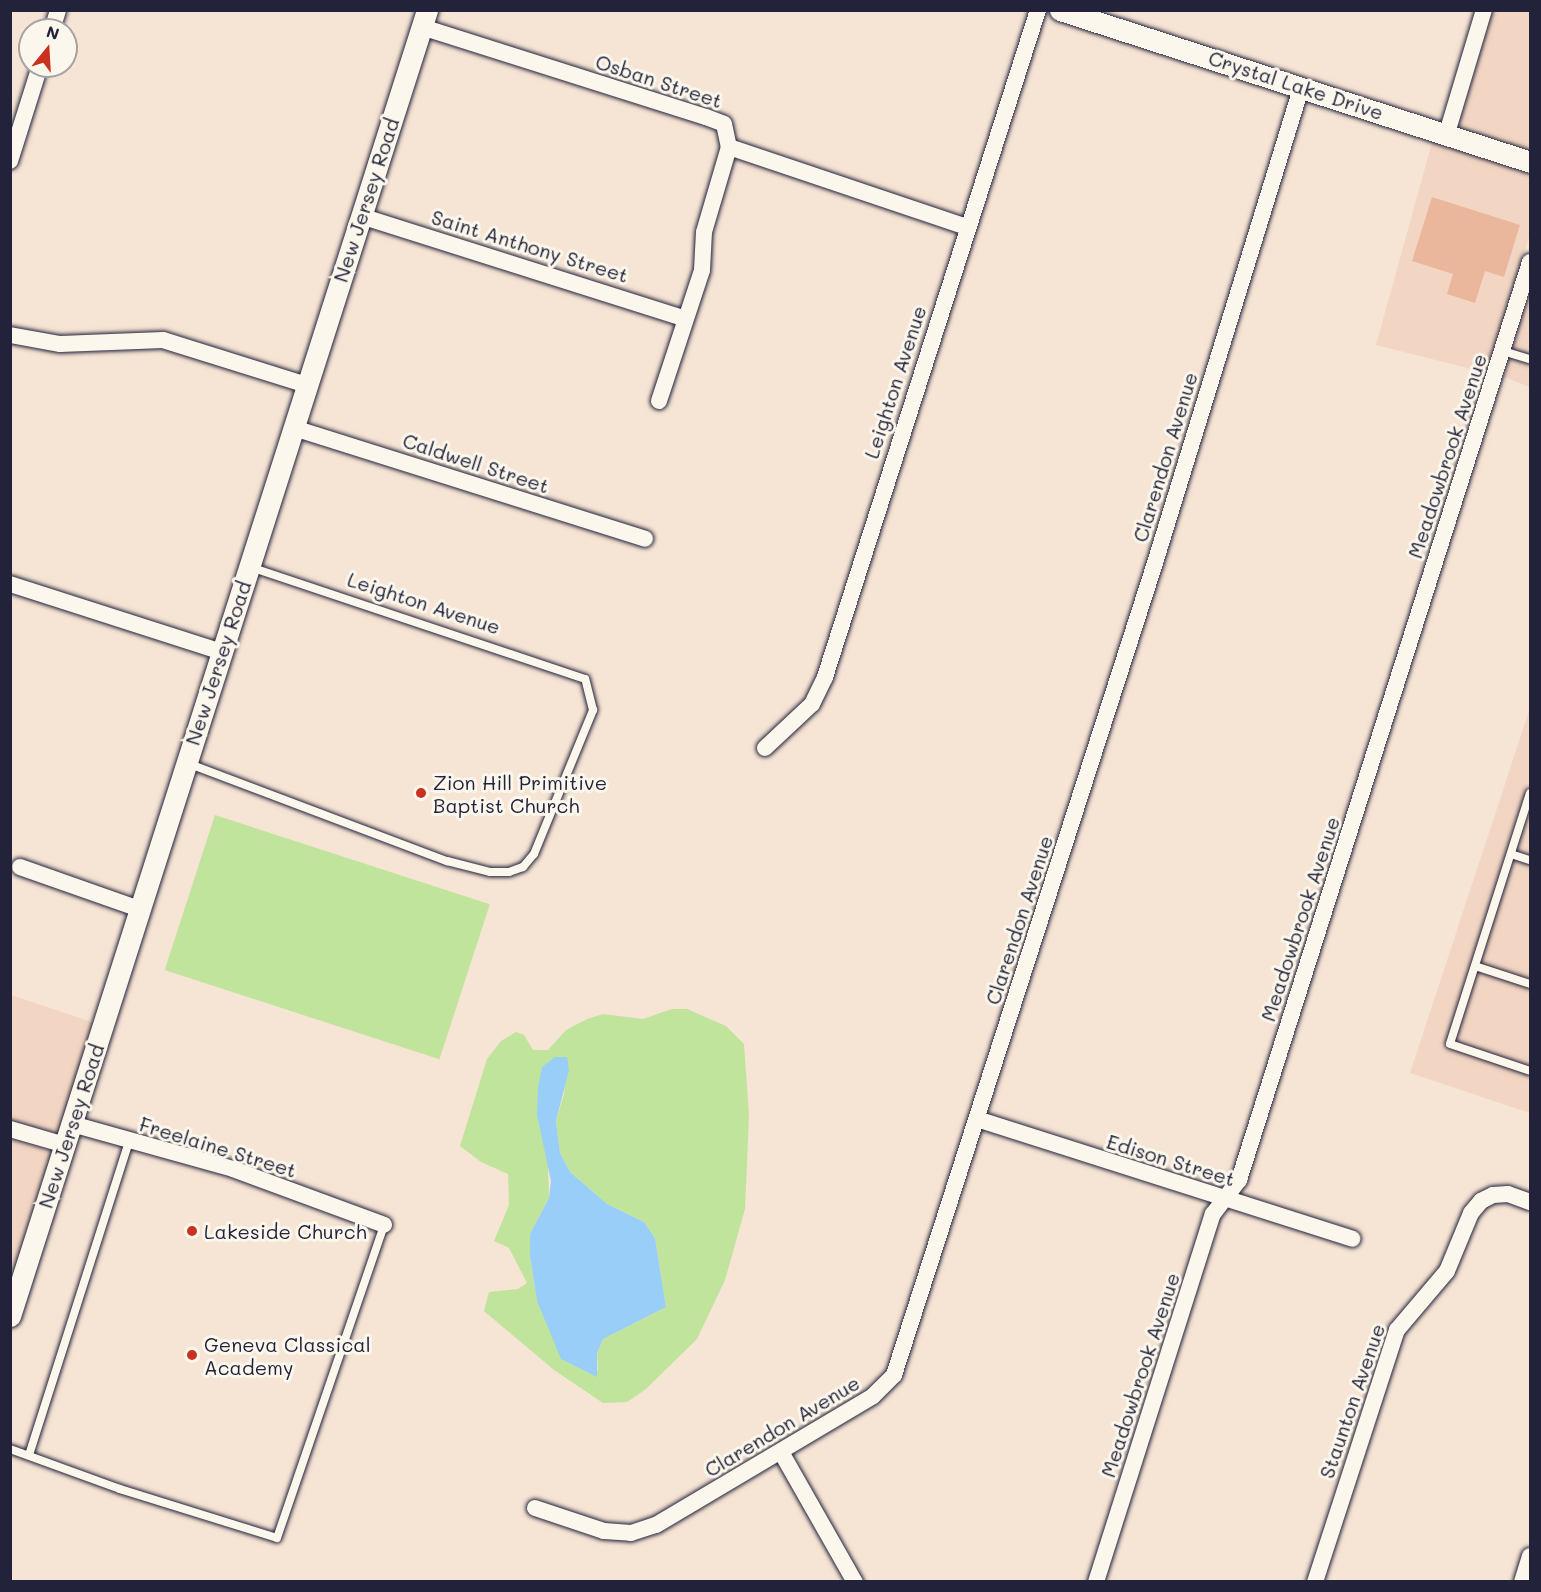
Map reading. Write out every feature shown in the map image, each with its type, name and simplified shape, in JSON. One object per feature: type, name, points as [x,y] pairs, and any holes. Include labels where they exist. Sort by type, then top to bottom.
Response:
[{"type":"street","name":"Leighton Avenue","points":[[765,748],[812,704],[825,677],[1038,10]]},
{"type":"street","name":"Crystal Lake Drive","points":[[1060,10],[1447,133],[1530,162]]},
{"type":"street","points":[[1447,133],[1484,10]]},
{"type":"street","name":"Osban Street","points":[[424,19],[724,124],[729,147]]},
{"type":"street","name":"New Jersey Road","points":[[10,1316],[424,19]]},
{"type":"street","points":[[10,161],[36,78]]},
{"type":"street","name":"Clarendon Avenue","points":[[535,1508],[604,1532],[631,1533],[656,1525],[873,1396],[894,1375],[1155,564],[1301,87]]},
{"type":"street","points":[[659,401],[702,270],[704,232],[729,147],[967,227]]},
{"type":"street","name":"Saint Anthony Street","points":[[361,216],[685,319]]},
{"type":"street","name":"Meadowbrook Avenue","points":[[1096,1581],[1213,1214],[1228,1199],[1239,1180],[1530,262]]},
{"type":"street","points":[[10,335],[60,344],[163,340],[307,385]]},
{"type":"street","name":"Caldwell Street","points":[[294,428],[645,539]]},
{"type":"street","points":[[10,584],[222,652]]},
{"type":"street","points":[[20,867],[140,909]]},
{"type":"street","name":"Edison Street","points":[[977,1119],[1352,1239]]},
{"type":"street","name":"Freelaine Street","points":[[72,1125],[233,1169],[384,1225]]},
{"type":"street","points":[[10,1129],[65,1145]]},
{"type":"street","name":"Staunton Avenue","points":[[1315,1581],[1397,1330],[1447,1271],[1471,1213],[1481,1201],[1493,1195],[1508,1194],[1530,1202]]},
{"type":"street","points":[[781,1452],[855,1581]]},
{"type":"street","points":[[1522,1581],[1530,1556]]},
{"type":"lane","points":[[1503,351],[1530,359]]},
{"type":"lane","name":"Leighton Avenue","points":[[186,763],[447,861],[490,872],[509,872],[523,867],[534,854],[593,710],[585,679],[249,567]]},
{"type":"lane","points":[[1530,793],[1450,1044],[1530,1071]]},
{"type":"lane","points":[[1511,854],[1530,860]]},
{"type":"lane","points":[[1475,966],[1530,984]]},
{"type":"lane","points":[[29,1455],[129,1142]]},
{"type":"lane","points":[[10,1449],[120,1489],[277,1538],[384,1225]]},
{"type":"shaded area","points":[[1493,11],[1530,11],[1530,152],[1458,127]]},
{"type":"shaded area","points":[[1433,139],[1530,173],[1530,234],[1487,373],[1376,345]]},
{"type":"shaded area","points":[[1530,291],[1530,387],[1504,377]]},
{"type":"shaded area","points":[[1530,708],[1530,1113],[1410,1073]]},
{"type":"shaded area","points":[[11,995],[95,1023],[60,1134],[11,1119]]},
{"type":"shaded area","points":[[11,1139],[54,1152],[16,1271],[11,1270]]},
{"type":"green space","points":[[215,815],[490,904],[439,1059],[165,970]]},
{"type":"green space","points":[[672,1009],[687,1009],[726,1026],[744,1044],[749,1115],[745,1209],[725,1280],[697,1339],[646,1389],[627,1402],[603,1403],[554,1370],[484,1311],[489,1292],[518,1289],[527,1283],[509,1248],[494,1241],[509,1205],[508,1174],[481,1162],[460,1146],[487,1059],[501,1041],[516,1032],[524,1035],[533,1050],[548,1050],[566,1030],[587,1019],[603,1014],[643,1019]],"holes":[[[567,1058],[564,1094],[556,1121],[560,1153],[570,1172],[607,1204],[644,1222],[655,1238],[666,1307],[603,1339],[597,1353],[598,1371],[537,1301],[530,1256],[530,1234],[549,1198],[548,1164]]]},
{"type":"water","points":[[555,1057],[567,1057],[569,1070],[556,1121],[560,1153],[570,1172],[607,1204],[644,1222],[655,1238],[666,1307],[603,1339],[597,1353],[597,1377],[561,1359],[537,1301],[530,1256],[530,1234],[549,1198],[551,1181],[537,1115],[538,1087],[542,1067]]},
{"type":"building","points":[[1432,197],[1520,225],[1504,277],[1485,271],[1475,303],[1447,294],[1453,274],[1412,261]]},
{"type":"place","name":"Zion Hill Primitive Baptist Church","points":[[421,793]]},
{"type":"place","name":"Lakeside Church","points":[[192,1231]]},
{"type":"place","name":"Geneva Classical Academy","points":[[192,1355]]}]
